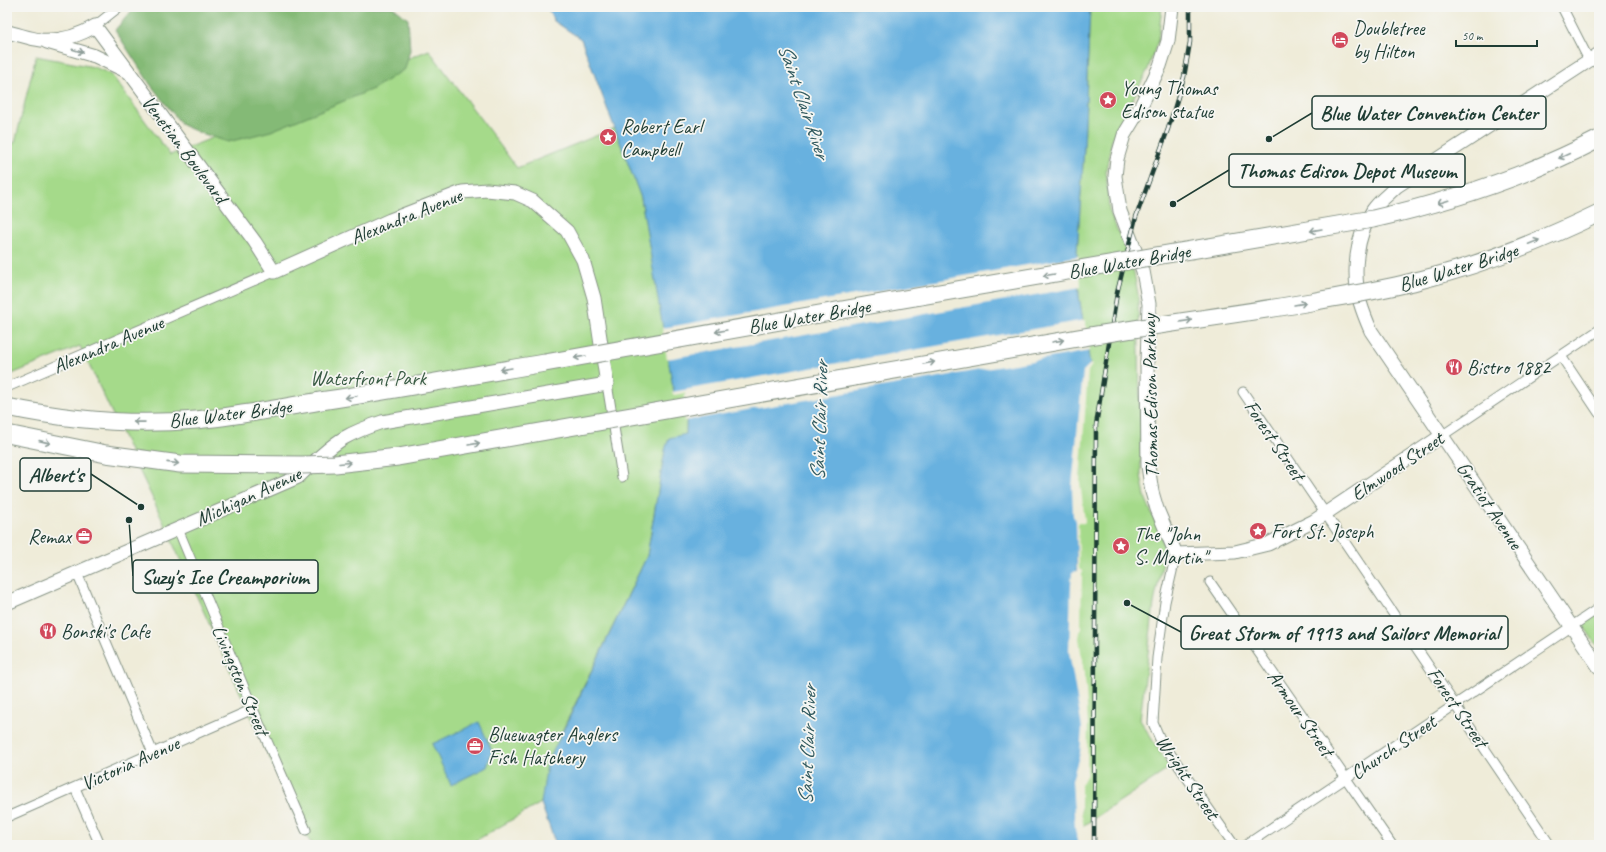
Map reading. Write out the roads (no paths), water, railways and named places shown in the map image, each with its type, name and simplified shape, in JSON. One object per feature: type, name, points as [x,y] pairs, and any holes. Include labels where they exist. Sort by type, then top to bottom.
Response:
[{"type":"highway","name":"Blue Water Bridge","points":[[7,407],[50,415],[104,420],[166,422],[197,420],[381,392],[898,300],[1373,219],[1428,206],[1467,194],[1548,163],[1599,139]]},
{"type":"highway","name":"Blue Water Bridge","points":[[7,434],[106,454],[180,464],[335,464],[398,457],[891,369],[1087,336],[1262,310],[1382,290],[1491,259],[1552,235],[1599,213]]},
{"type":"street","points":[[40,40],[66,38],[80,34],[95,26],[119,7]]},
{"type":"street","name":"Thomas Edison Parkway","points":[[1172,7],[1168,41],[1160,66],[1138,112],[1124,135],[1117,159],[1115,176],[1120,211],[1143,270],[1150,304],[1147,362],[1148,466],[1152,492],[1157,509],[1176,554]]},
{"type":"street","points":[[1562,7],[1594,57]]},
{"type":"street","name":"Venetian Boulevard","points":[[95,26],[255,242],[274,272]]},
{"type":"street","points":[[7,32],[95,56],[128,72]]},
{"type":"street","name":"Gratiot Avenue","points":[[1594,57],[1397,186],[1374,209],[1363,230],[1357,253],[1360,301],[1372,331],[1599,666]]},
{"type":"street","name":"Alexandra Avenue","points":[[7,387],[384,223],[462,192],[487,190],[515,193],[534,201],[567,231],[583,260],[594,298],[622,478]]},
{"type":"street","name":"Elmwood Street","points":[[1176,554],[1235,552],[1268,544],[1314,521],[1325,512],[1340,504],[1599,330]]},
{"type":"street","points":[[1561,356],[1599,413]]},
{"type":"street","name":"Michigan Avenue","points":[[7,603],[298,477],[329,449],[345,437],[382,422],[607,384]]},
{"type":"street","name":"Forest Street","points":[[1243,392],[1456,704],[1550,845]]},
{"type":"street","name":"Livingston Street","points":[[178,529],[253,709],[306,830]]},
{"type":"street","name":"Wright Street","points":[[1176,554],[1165,602],[1157,658],[1153,723],[1163,744],[1234,845]]},
{"type":"street","points":[[77,573],[153,753]]},
{"type":"street","name":"Armour Street","points":[[1210,582],[1392,845]]},
{"type":"street","name":"Church Street","points":[[1246,845],[1599,608]]},
{"type":"street","name":"Victoria Avenue","points":[[7,817],[253,709]]},
{"type":"street","points":[[75,788],[100,845]]},
{"type":"water","name":"Saint Clair River","points":[[547,7],[1090,7],[1084,148],[1077,253],[1079,296],[1090,364],[1086,370],[1077,521],[1077,638],[1086,724],[1079,784],[1079,811],[1085,845],[556,845],[541,803],[547,764],[647,556],[665,450],[669,438],[686,434],[687,391],[674,394],[641,198],[581,39],[554,21]]},
{"type":"water","points":[[479,722],[492,751],[487,767],[451,785],[432,744]]},
{"type":"railway","points":[[1094,845],[1096,425],[1117,293],[1136,217],[1168,129],[1184,77],[1190,42],[1190,7]]},
{"type":"place","name":"Doubletree by Hilton","points":[[1340,40]]},
{"type":"place","name":"Young Thomas Edison statue","points":[[1108,100]]},
{"type":"place","name":"Robert Earl Campbell","points":[[608,137]]},
{"type":"place","name":"Blue Water Convention Center","points":[[1269,139]]},
{"type":"place","name":"Thomas Edison Depot Museum","points":[[1173,204]]},
{"type":"place","name":"Bistro 1882","points":[[1454,367]]},
{"type":"place","name":"Albert's","points":[[141,507]]},
{"type":"place","name":"Suzy's Ice Creamporium","points":[[129,520]]},
{"type":"place","name":"Fort St. Joseph","points":[[1258,531]]},
{"type":"place","name":"Remax","points":[[84,536]]},
{"type":"place","name":"The \"John S. Martin\"","points":[[1121,546]]},
{"type":"place","name":"Great Storm of 1913 and Sailors Memorial","points":[[1127,603]]},
{"type":"place","name":"Bonski's Cafe","points":[[48,631]]},
{"type":"place","name":"Bluewagter Anglers Fish Hatchery","points":[[475,746]]},
{"type":"park label","name":"Waterfront Park","points":[[368,378]]}]
